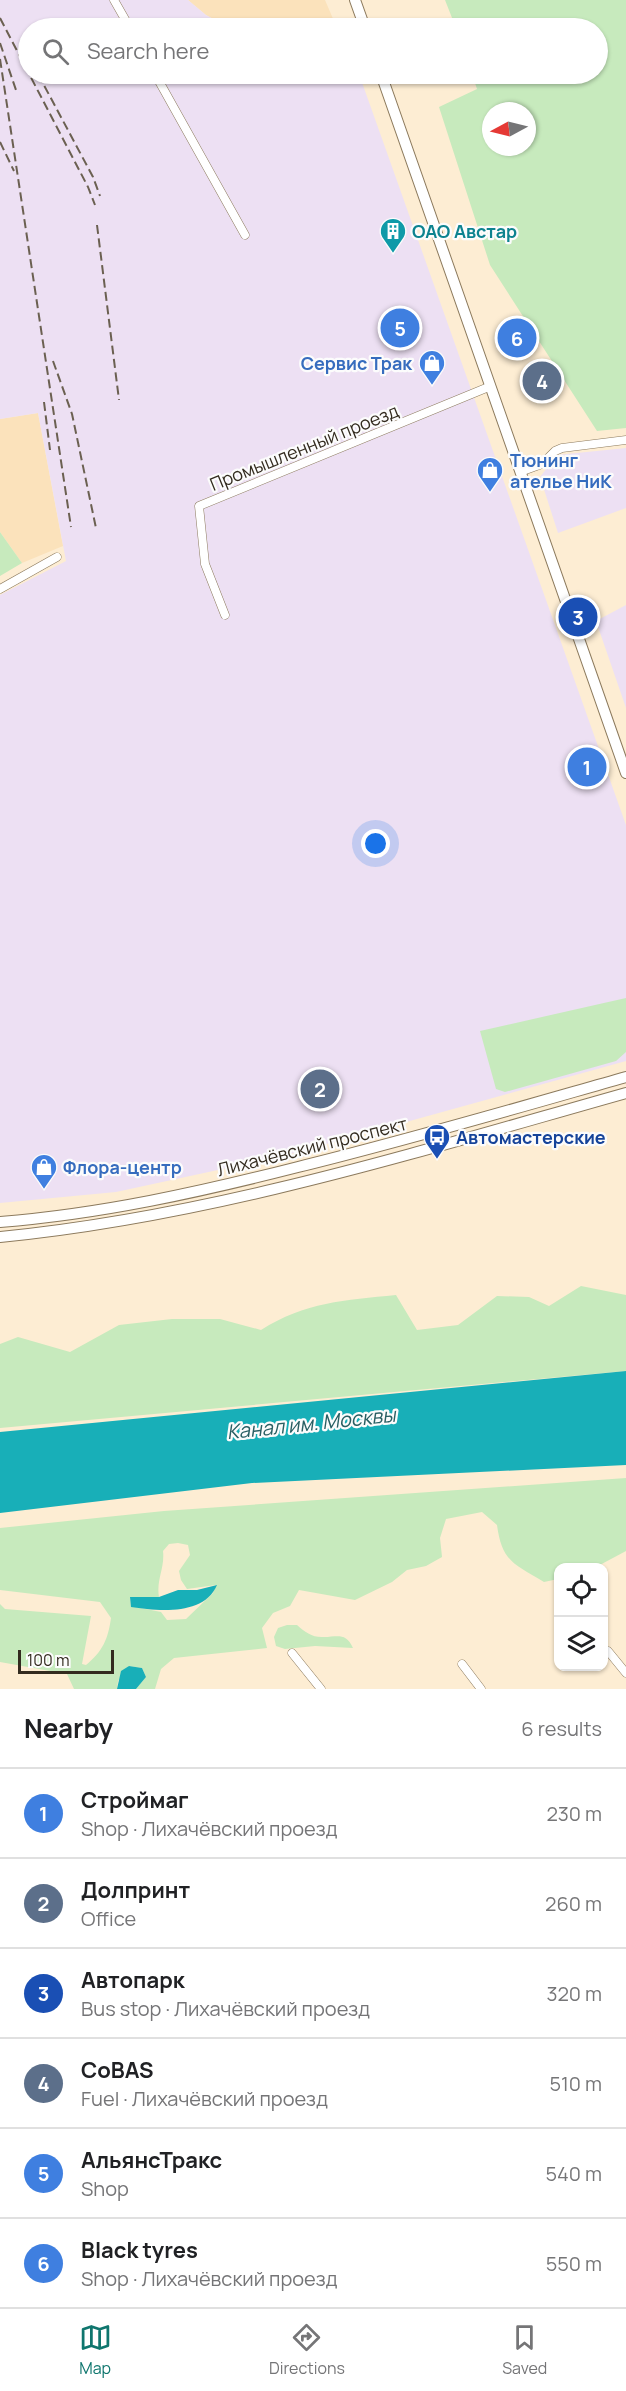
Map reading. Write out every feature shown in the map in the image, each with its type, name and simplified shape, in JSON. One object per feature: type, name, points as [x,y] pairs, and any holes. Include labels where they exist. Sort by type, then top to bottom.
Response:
[{"type":"main road","points":[[355,0],[361,18]]},
{"type":"main road","points":[[385,84],[626,773]]},
{"type":"main road","name":"Лихачёвский проспект","points":[[0,1222],[125,1206],[204,1190],[392,1143],[626,1077]]},
{"type":"main road","name":"Лихачёвский проспект","points":[[0,1237],[130,1220],[229,1200],[387,1160],[626,1093]]},
{"type":"street","points":[[114,0],[124,18]]},
{"type":"street","points":[[161,84],[245,235]]},
{"type":"street","name":"Промышленный проезд","points":[[225,615],[205,564],[199,506],[491,386]]},
{"type":"street","points":[[520,472],[542,464],[555,451],[562,448],[626,440]]},
{"type":"street","points":[[0,589],[57,557]]},
{"type":"street","points":[[608,1651],[626,1673]]},
{"type":"street","points":[[292,1653],[321,1689]]},
{"type":"street","points":[[462,1664],[481,1689]]},
{"type":"shaded area","points":[[0,0],[188,0],[212,18],[18,18],[18,84],[363,84],[626,825],[626,1061],[287,1155],[116,1192],[0,1203],[0,595],[66,561],[38,413],[0,419]]},
{"type":"shaded area","points":[[188,0],[325,0],[333,18],[212,18]]},
{"type":"shaded area","points":[[38,413],[63,546],[22,563],[0,532],[0,419]]},
{"type":"shaded area","points":[[626,448],[626,508],[558,533],[540,477],[557,455]]},
{"type":"shaded area","points":[[626,605],[626,708],[596,621]]},
{"type":"green space","points":[[445,0],[626,0],[626,428],[597,431],[490,265],[439,107],[477,89],[475,84],[608,84],[608,18],[452,18]]},
{"type":"green space","points":[[0,532],[22,563],[0,576]]},
{"type":"green space","points":[[626,998],[626,1052],[616,1061],[505,1092],[496,1089],[480,1031]]},
{"type":"green space","points":[[581,1286],[626,1295],[626,1371],[0,1428],[0,1344],[18,1337],[70,1352],[119,1325],[172,1319],[220,1319],[261,1330],[293,1313],[310,1308],[342,1301],[396,1295],[417,1330],[458,1325],[497,1296],[529,1297],[549,1306]]},
{"type":"green space","points":[[626,1478],[626,1551],[604,1563],[554,1563],[554,1580],[544,1582],[511,1561],[502,1547],[497,1525],[482,1512],[446,1519],[440,1538],[442,1557],[426,1566],[407,1570],[392,1582],[355,1600],[299,1590],[290,1606],[273,1613],[262,1628],[267,1648],[174,1658],[161,1669],[155,1689],[136,1689],[146,1677],[142,1668],[129,1666],[118,1681],[117,1689],[74,1689],[67,1674],[0,1662],[0,1604],[5,1609],[91,1616],[82,1664],[86,1665],[97,1655],[104,1644],[111,1618],[100,1602],[0,1590],[0,1528],[164,1511]],"holes":[[[169,1544],[188,1545],[190,1555],[179,1571],[181,1580],[187,1589],[216,1585],[213,1593],[186,1619],[167,1620],[161,1612],[131,1606],[130,1597],[159,1597],[163,1551]]]},
{"type":"green space","points":[[297,1625],[316,1637],[344,1637],[353,1648],[315,1646],[285,1649],[276,1646],[274,1637],[278,1628]]},
{"type":"water","name":"Канал им. Москвы","points":[[626,1371],[626,1465],[252,1483],[0,1513],[0,1432]]},
{"type":"water","points":[[217,1585],[211,1595],[191,1607],[154,1610],[131,1607],[130,1597],[159,1597],[178,1590],[197,1590]]},
{"type":"water","points":[[129,1666],[142,1668],[146,1677],[136,1689],[117,1689],[121,1671]]},
{"type":"railway","points":[[0,18],[18,53]]},
{"type":"railway","points":[[0,43],[16,90]]},
{"type":"railway","points":[[0,59],[71,527]]},
{"type":"railway","points":[[34,84],[88,187],[95,205]]},
{"type":"railway","points":[[43,84],[93,177],[100,196]]},
{"type":"railway","points":[[0,142],[14,171]]},
{"type":"railway","points":[[97,225],[119,400]]},
{"type":"railway","points":[[53,361],[72,414],[96,528]]},
{"type":"railway","points":[[44,402],[50,450]]},
{"type":"place","name":"ОАО Австар","points":[[393,254]]},
{"type":"place","name":"АльянсТракс","points":[[400,328]]},
{"type":"place","name":"Black tyres","points":[[517,338]]},
{"type":"place","name":"CoBAS","points":[[542,381]]},
{"type":"place","name":"Сервис Трак","points":[[432,386]]},
{"type":"place","name":"Тюнинг ателье НиК","points":[[490,493]]},
{"type":"place","name":"Автопарк","points":[[578,617]]},
{"type":"place","name":"Строймаг","points":[[587,767]]},
{"type":"place","name":"Долпринт","points":[[320,1089]]},
{"type":"place","name":"Автомастерские","points":[[437,1160]]},
{"type":"place","name":"Флора-центр","points":[[44,1190]]}]
